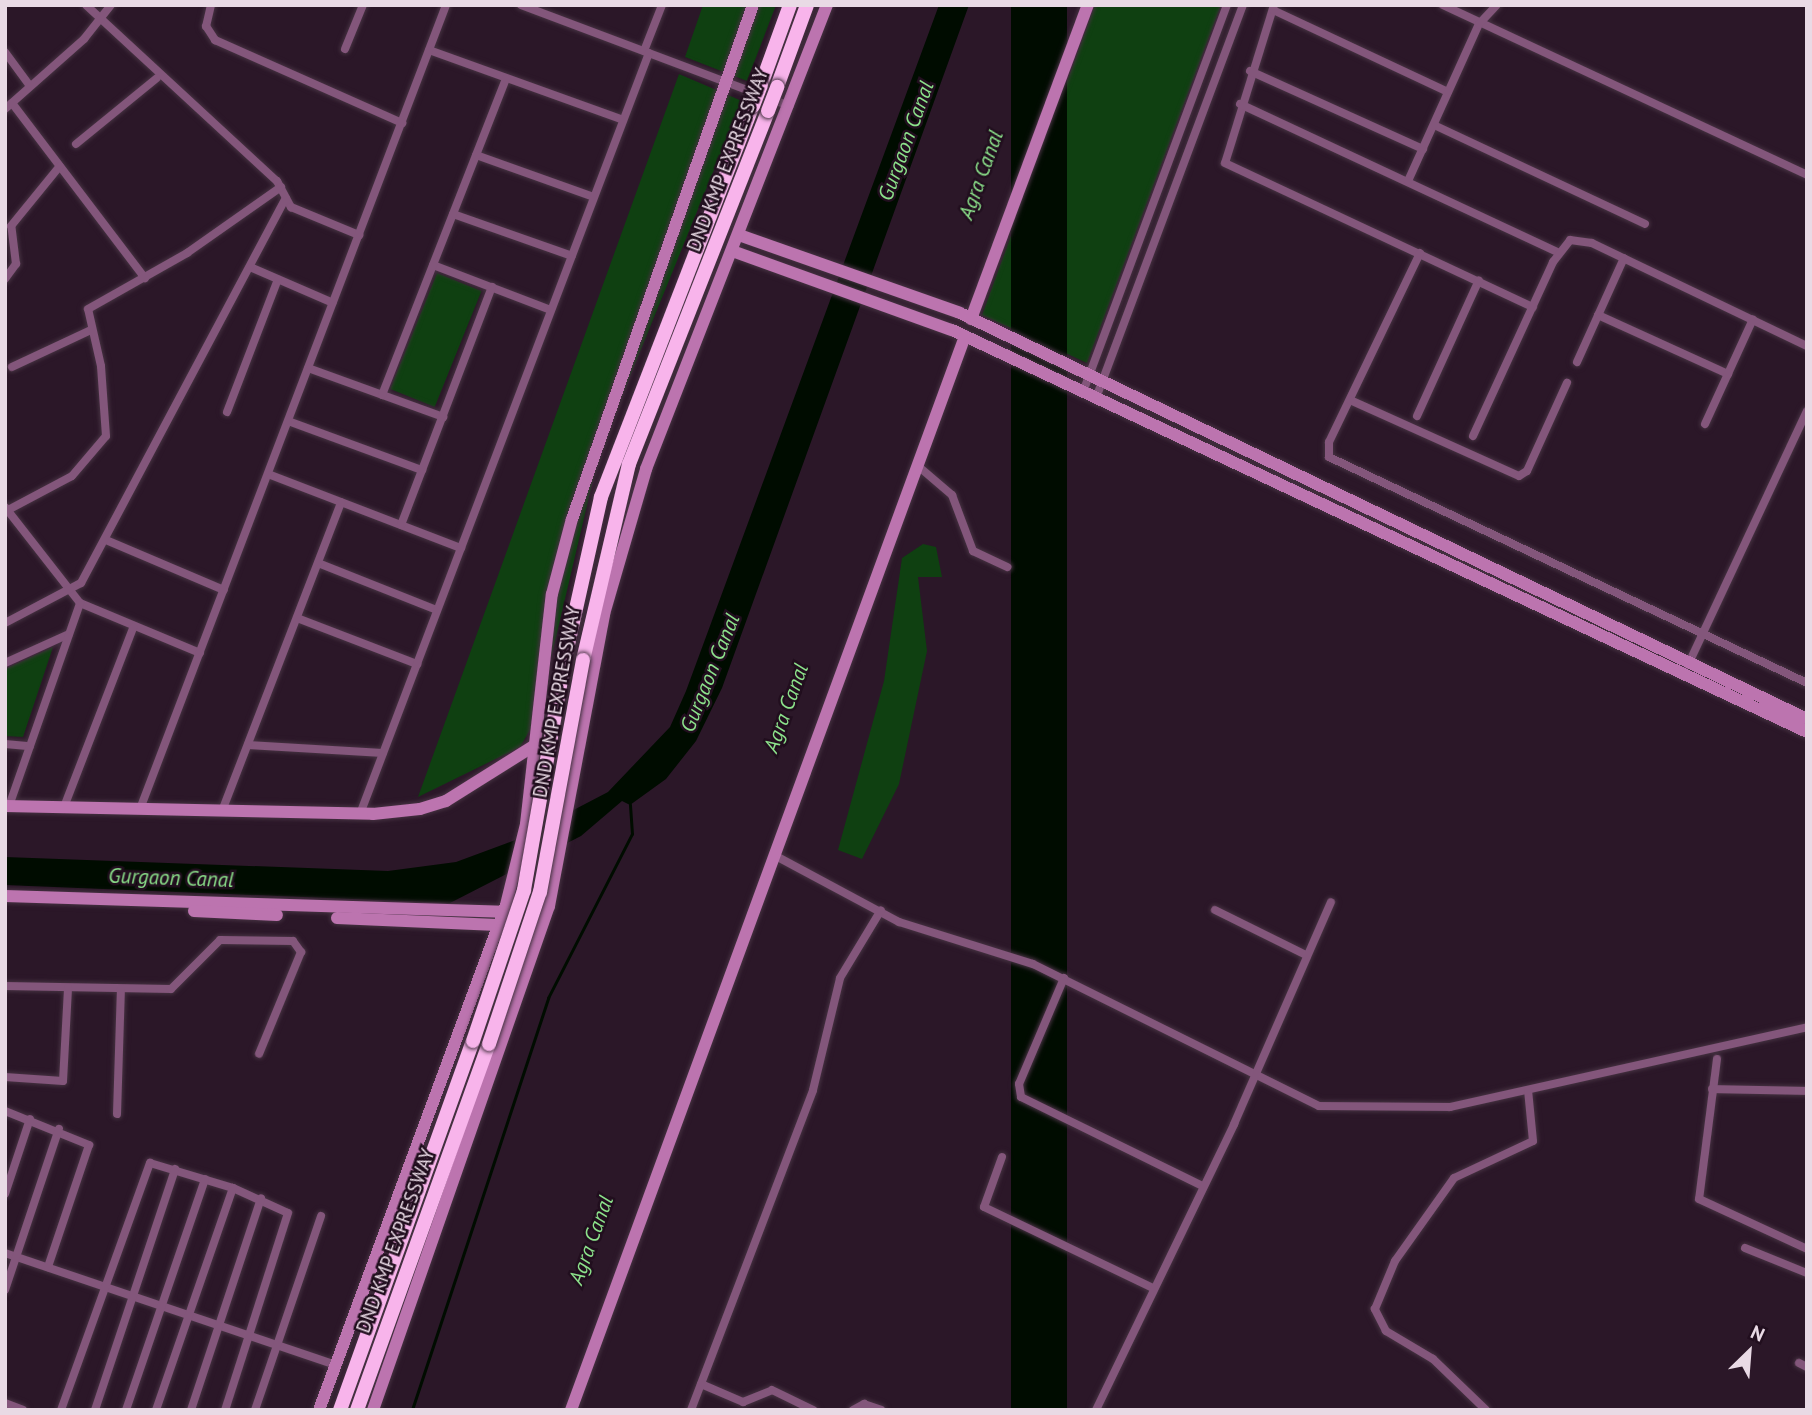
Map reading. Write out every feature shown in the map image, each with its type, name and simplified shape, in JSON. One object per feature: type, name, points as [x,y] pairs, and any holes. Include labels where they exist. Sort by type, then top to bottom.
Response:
[{"type":"highway","name":"DND KMP EXPRESSWAY","points":[[340,1410],[473,1041],[524,890],[565,658],[601,497],[790,5]]},
{"type":"highway","name":"DND KMP EXPRESSWAY","points":[[357,1410],[489,1044],[540,892],[583,660],[629,464],[807,5]]},
{"type":"street","points":[[86,5],[158,78],[281,187],[286,198],[299,212],[359,235]]},
{"type":"street","points":[[111,5],[101,19],[9,106],[60,166],[145,278]]},
{"type":"street","points":[[211,5],[206,26],[215,40],[401,123]]},
{"type":"street","points":[[345,49],[363,5]]},
{"type":"street","points":[[141,809],[446,5]]},
{"type":"street","points":[[521,5],[790,106]]},
{"type":"street","points":[[360,814],[623,120],[662,5]]},
{"type":"street","points":[[319,1410],[503,912],[523,837],[537,744],[552,594],[572,519],[753,5]]},
{"type":"street","points":[[373,1410],[519,986],[560,854],[589,689],[646,469],[790,106],[827,5]]},
{"type":"street","points":[[965,316],[1088,5]]},
{"type":"street","points":[[1083,392],[1227,5]]},
{"type":"street","points":[[1096,398],[1243,5]]},
{"type":"street","points":[[1443,5],[1807,175]]},
{"type":"street","points":[[1408,181],[1479,24],[1497,5]]},
{"type":"street","points":[[1448,92],[1274,8],[1223,155],[1228,166],[1533,306]]},
{"type":"street","points":[[429,50],[623,120]]},
{"type":"street","points":[[5,52],[30,86]]},
{"type":"street","points":[[1250,71],[1423,149]]},
{"type":"street","points":[[76,144],[158,78]]},
{"type":"street","points":[[382,395],[506,78]]},
{"type":"street","points":[[1240,104],[1558,252]]},
{"type":"street","points":[[1434,125],[1645,224]]},
{"type":"street","points":[[476,155],[594,197]]},
{"type":"street","points":[[5,279],[16,264],[11,226],[60,166]]},
{"type":"street","points":[[200,653],[133,628],[80,603],[68,593],[6,508],[72,477],[106,436],[88,309],[145,278],[281,187]]},
{"type":"street","points":[[5,622],[68,593],[106,540],[286,198]]},
{"type":"street","points":[[453,214],[572,256]]},
{"type":"street","points":[[738,236],[965,316],[1686,669],[1807,732]]},
{"type":"street","points":[[1473,436],[1558,252],[1581,239],[1807,346]]},
{"type":"street","points":[[732,251],[871,304],[958,333],[1686,669],[1807,719]]},
{"type":"street","points":[[1420,253],[1326,448],[1333,460],[1807,683]]},
{"type":"street","points":[[1577,362],[1624,258]]},
{"type":"street","points":[[433,265],[551,310]]},
{"type":"street","points":[[250,267],[333,303]]},
{"type":"street","points":[[227,412],[278,279]]},
{"type":"street","points":[[1417,416],[1479,281]]},
{"type":"street","points":[[401,525],[492,287]]},
{"type":"street","points":[[1598,315],[1728,374]]},
{"type":"street","points":[[1705,424],[1753,319]]},
{"type":"street","points":[[12,367],[91,330]]},
{"type":"street","points":[[571,1410],[918,466],[958,333]]},
{"type":"street","points":[[308,368],[443,417]]},
{"type":"street","points":[[1350,400],[1519,476],[1527,471],[1567,383]]},
{"type":"street","points":[[1686,669],[1807,411]]},
{"type":"street","points":[[288,421],[422,470]]},
{"type":"street","points":[[918,466],[951,495],[973,551],[1007,567]]},
{"type":"street","points":[[268,474],[461,548]]},
{"type":"street","points":[[222,811],[341,502]]},
{"type":"street","points":[[106,540],[224,590]]},
{"type":"street","points":[[318,563],[437,610]]},
{"type":"street","points":[[80,603],[7,806],[360,814],[436,806],[537,744]]},
{"type":"street","points":[[297,618],[417,664]]},
{"type":"street","points":[[64,807],[133,628]]},
{"type":"street","points":[[5,663],[69,634]]},
{"type":"street","points":[[542,680],[589,689]]},
{"type":"street","points":[[5,744],[30,746]]},
{"type":"street","points":[[248,745],[383,753]]},
{"type":"street","points":[[775,855],[881,911],[1064,978],[1319,1105],[1368,1110],[1450,1107],[1807,1027]]},
{"type":"street","points":[[5,896],[503,912]]},
{"type":"street","points":[[1096,1410],[1257,1074],[1331,902]]},
{"type":"street","points":[[5,904],[497,925]]},
{"type":"street","points":[[1214,910],[1306,955]]},
{"type":"street","points":[[691,1410],[813,1090],[840,978],[881,911]]},
{"type":"street","points":[[5,986],[176,988],[220,940],[298,943],[298,960],[259,1054]]},
{"type":"street","points":[[480,973],[519,986]]},
{"type":"street","points":[[1064,978],[1019,1084],[1021,1097],[1203,1186]]},
{"type":"street","points":[[5,1077],[63,1081],[68,988]]},
{"type":"street","points":[[117,1114],[121,989]]},
{"type":"street","points":[[1717,1059],[1699,1199],[1807,1250]]},
{"type":"street","points":[[1712,1089],[1807,1091]]},
{"type":"street","points":[[1486,1410],[1426,1354],[1386,1331],[1375,1309],[1395,1261],[1454,1178],[1533,1141],[1528,1090]]},
{"type":"street","points":[[5,1111],[59,1129],[89,1145],[48,1268]]},
{"type":"street","points":[[5,1194],[30,1119]]},
{"type":"street","points":[[5,1290],[59,1129]]},
{"type":"street","points":[[1002,1157],[984,1207],[1153,1288]]},
{"type":"street","points":[[61,1410],[145,1166],[175,1169],[233,1188],[282,1206],[289,1216],[225,1410]]},
{"type":"street","points":[[95,1410],[175,1169]]},
{"type":"street","points":[[126,1410],[205,1179]]},
{"type":"street","points":[[156,1410],[233,1188]]},
{"type":"street","points":[[191,1410],[261,1198]]},
{"type":"street","points":[[255,1410],[321,1216]]},
{"type":"street","points":[[1745,1248],[1807,1273]]},
{"type":"street","points":[[5,1253],[335,1365]]},
{"type":"street","points":[[701,1384],[743,1402],[772,1390],[813,1410]]},
{"type":"street","points":[[5,1403],[23,1410]]},
{"type":"street","points":[[853,1410],[864,1404],[881,1410]]},
{"type":"green space","points":[[703,5],[776,5],[747,81],[685,57]]},
{"type":"green space","points":[[1095,5],[1221,5],[1087,363],[982,315]]},
{"type":"green space","points":[[679,74],[742,101],[600,450],[537,718],[520,747],[418,797]]},
{"type":"green space","points":[[437,273],[482,291],[435,407],[390,389]]},
{"type":"green space","points":[[923,544],[936,547],[942,577],[918,577],[927,651],[899,784],[862,859],[838,850],[884,681],[902,558]]},
{"type":"green space","points":[[53,647],[23,737],[5,736],[5,669]]},
{"type":"water","name":"Gurgaon Canal","points":[[939,5],[969,5],[722,688],[696,741],[666,779],[630,805],[622,801],[581,836],[450,903],[5,885],[5,857],[388,871],[456,862],[518,839],[608,792],[670,727],[686,691]]},
{"type":"water","points":[[1011,5],[1067,5],[1067,1410],[1011,1410]]},
{"type":"waterway","points":[[412,1410],[548,998],[632,834],[630,805]]},
{"type":"water label","name":"Agra Canal","points":[[981,175]]},
{"type":"water label","name":"Agra Canal","points":[[786,708]]},
{"type":"water label","name":"Agra Canal","points":[[591,1240]]}]
